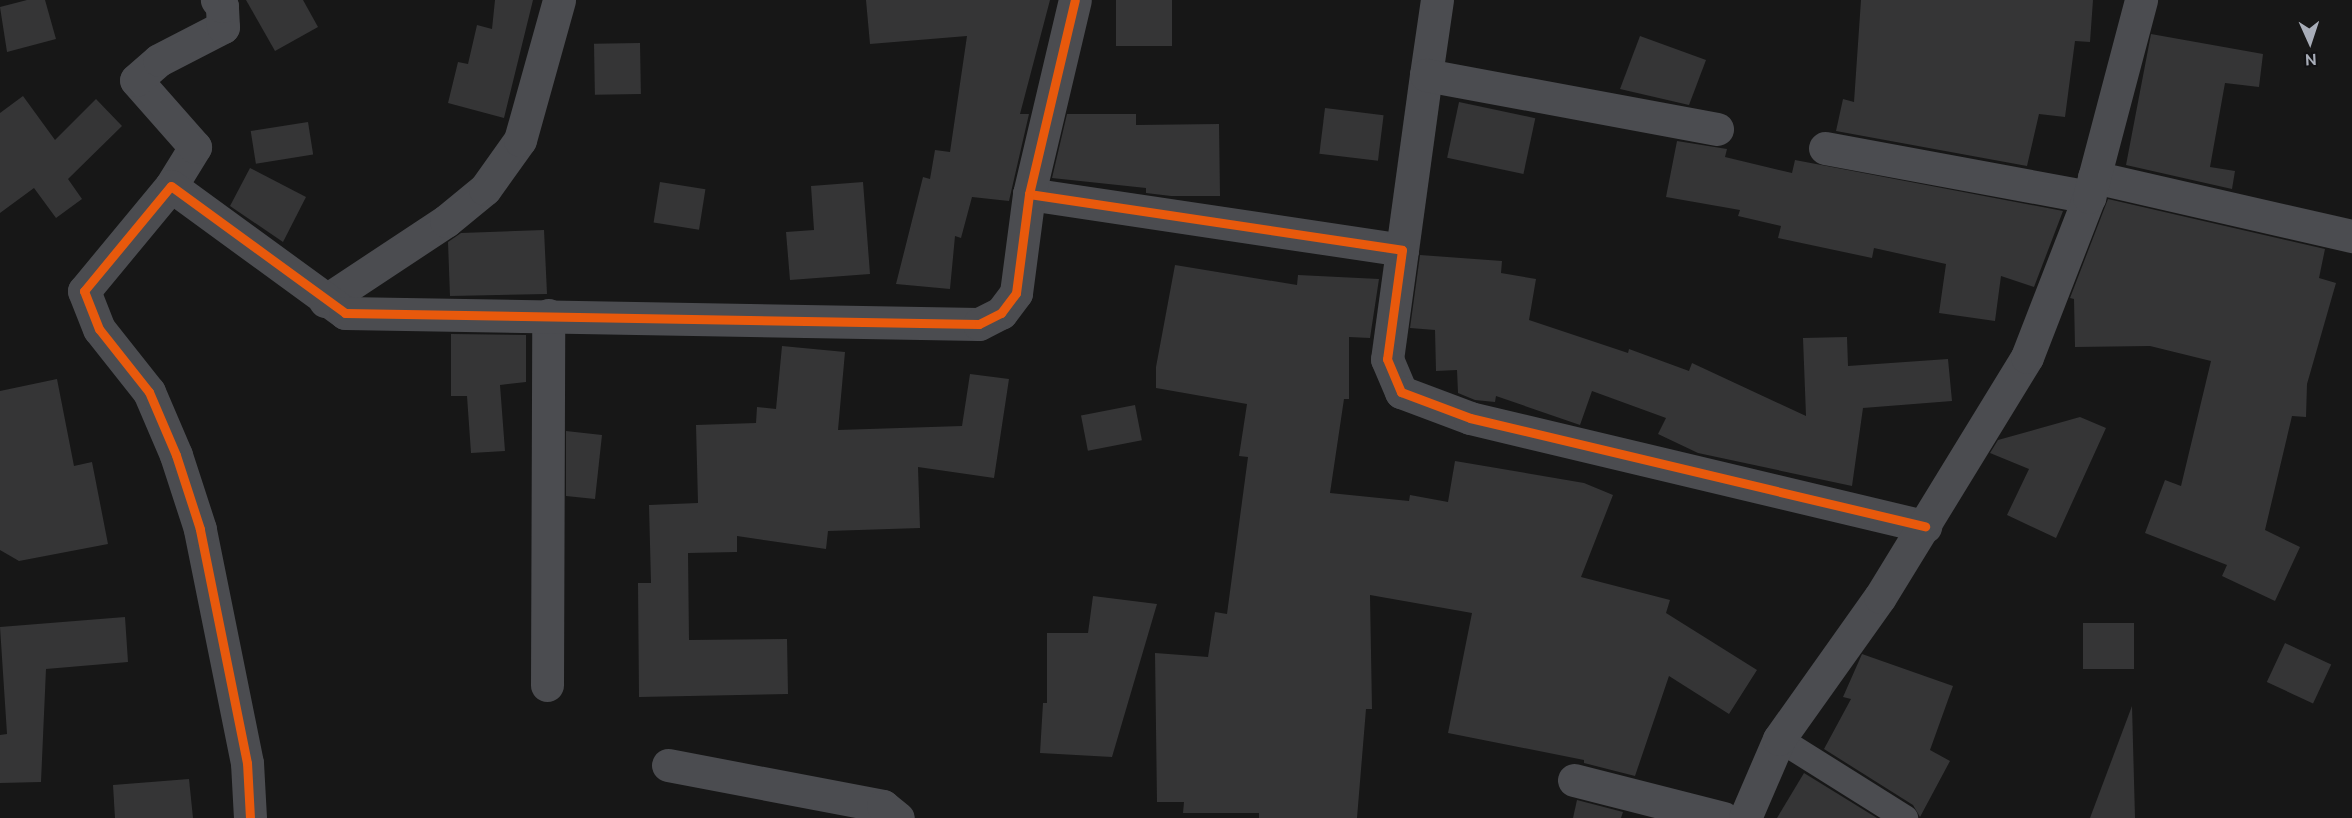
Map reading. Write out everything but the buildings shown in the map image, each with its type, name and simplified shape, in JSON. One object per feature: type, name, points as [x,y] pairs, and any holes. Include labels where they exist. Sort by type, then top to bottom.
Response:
[{"type":"street","points":[[217,0],[222,6],[223,27],[159,60],[136,80],[195,147],[171,186],[84,291],[99,329],[149,392],[196,518],[247,763],[250,818]]},
{"type":"street","points":[[325,301],[446,221],[485,189],[520,140],[559,0]]},
{"type":"street","points":[[171,186],[345,314],[548,315],[979,324],[1001,314],[1016,293],[1029,194],[1075,0]]},
{"type":"street","points":[[1437,0],[1387,359],[1401,392],[1470,418],[1925,526]]},
{"type":"street","points":[[1745,818],[1779,739],[1880,597],[2027,357],[2092,187],[2141,0]]},
{"type":"street","points":[[1426,75],[1717,129]]},
{"type":"street","points":[[1825,148],[2092,187],[2352,236]]},
{"type":"street","points":[[1029,194],[1402,250]]},
{"type":"street","points":[[547,685],[548,315]]},
{"type":"street","points":[[668,765],[883,806],[898,818]]},
{"type":"street","points":[[1574,780],[1723,818]]},
{"type":"lane","points":[[1779,739],[1905,818]]},
{"type":"cycle path","points":[[250,818],[247,763],[200,529],[176,455],[149,392],[99,329],[84,291],[171,186],[345,313],[979,324],[1001,313],[1016,293],[1029,194],[1075,0]]},
{"type":"cycle path","points":[[1029,194],[1402,250],[1387,359],[1401,392],[1470,418],[1925,526]]}]
